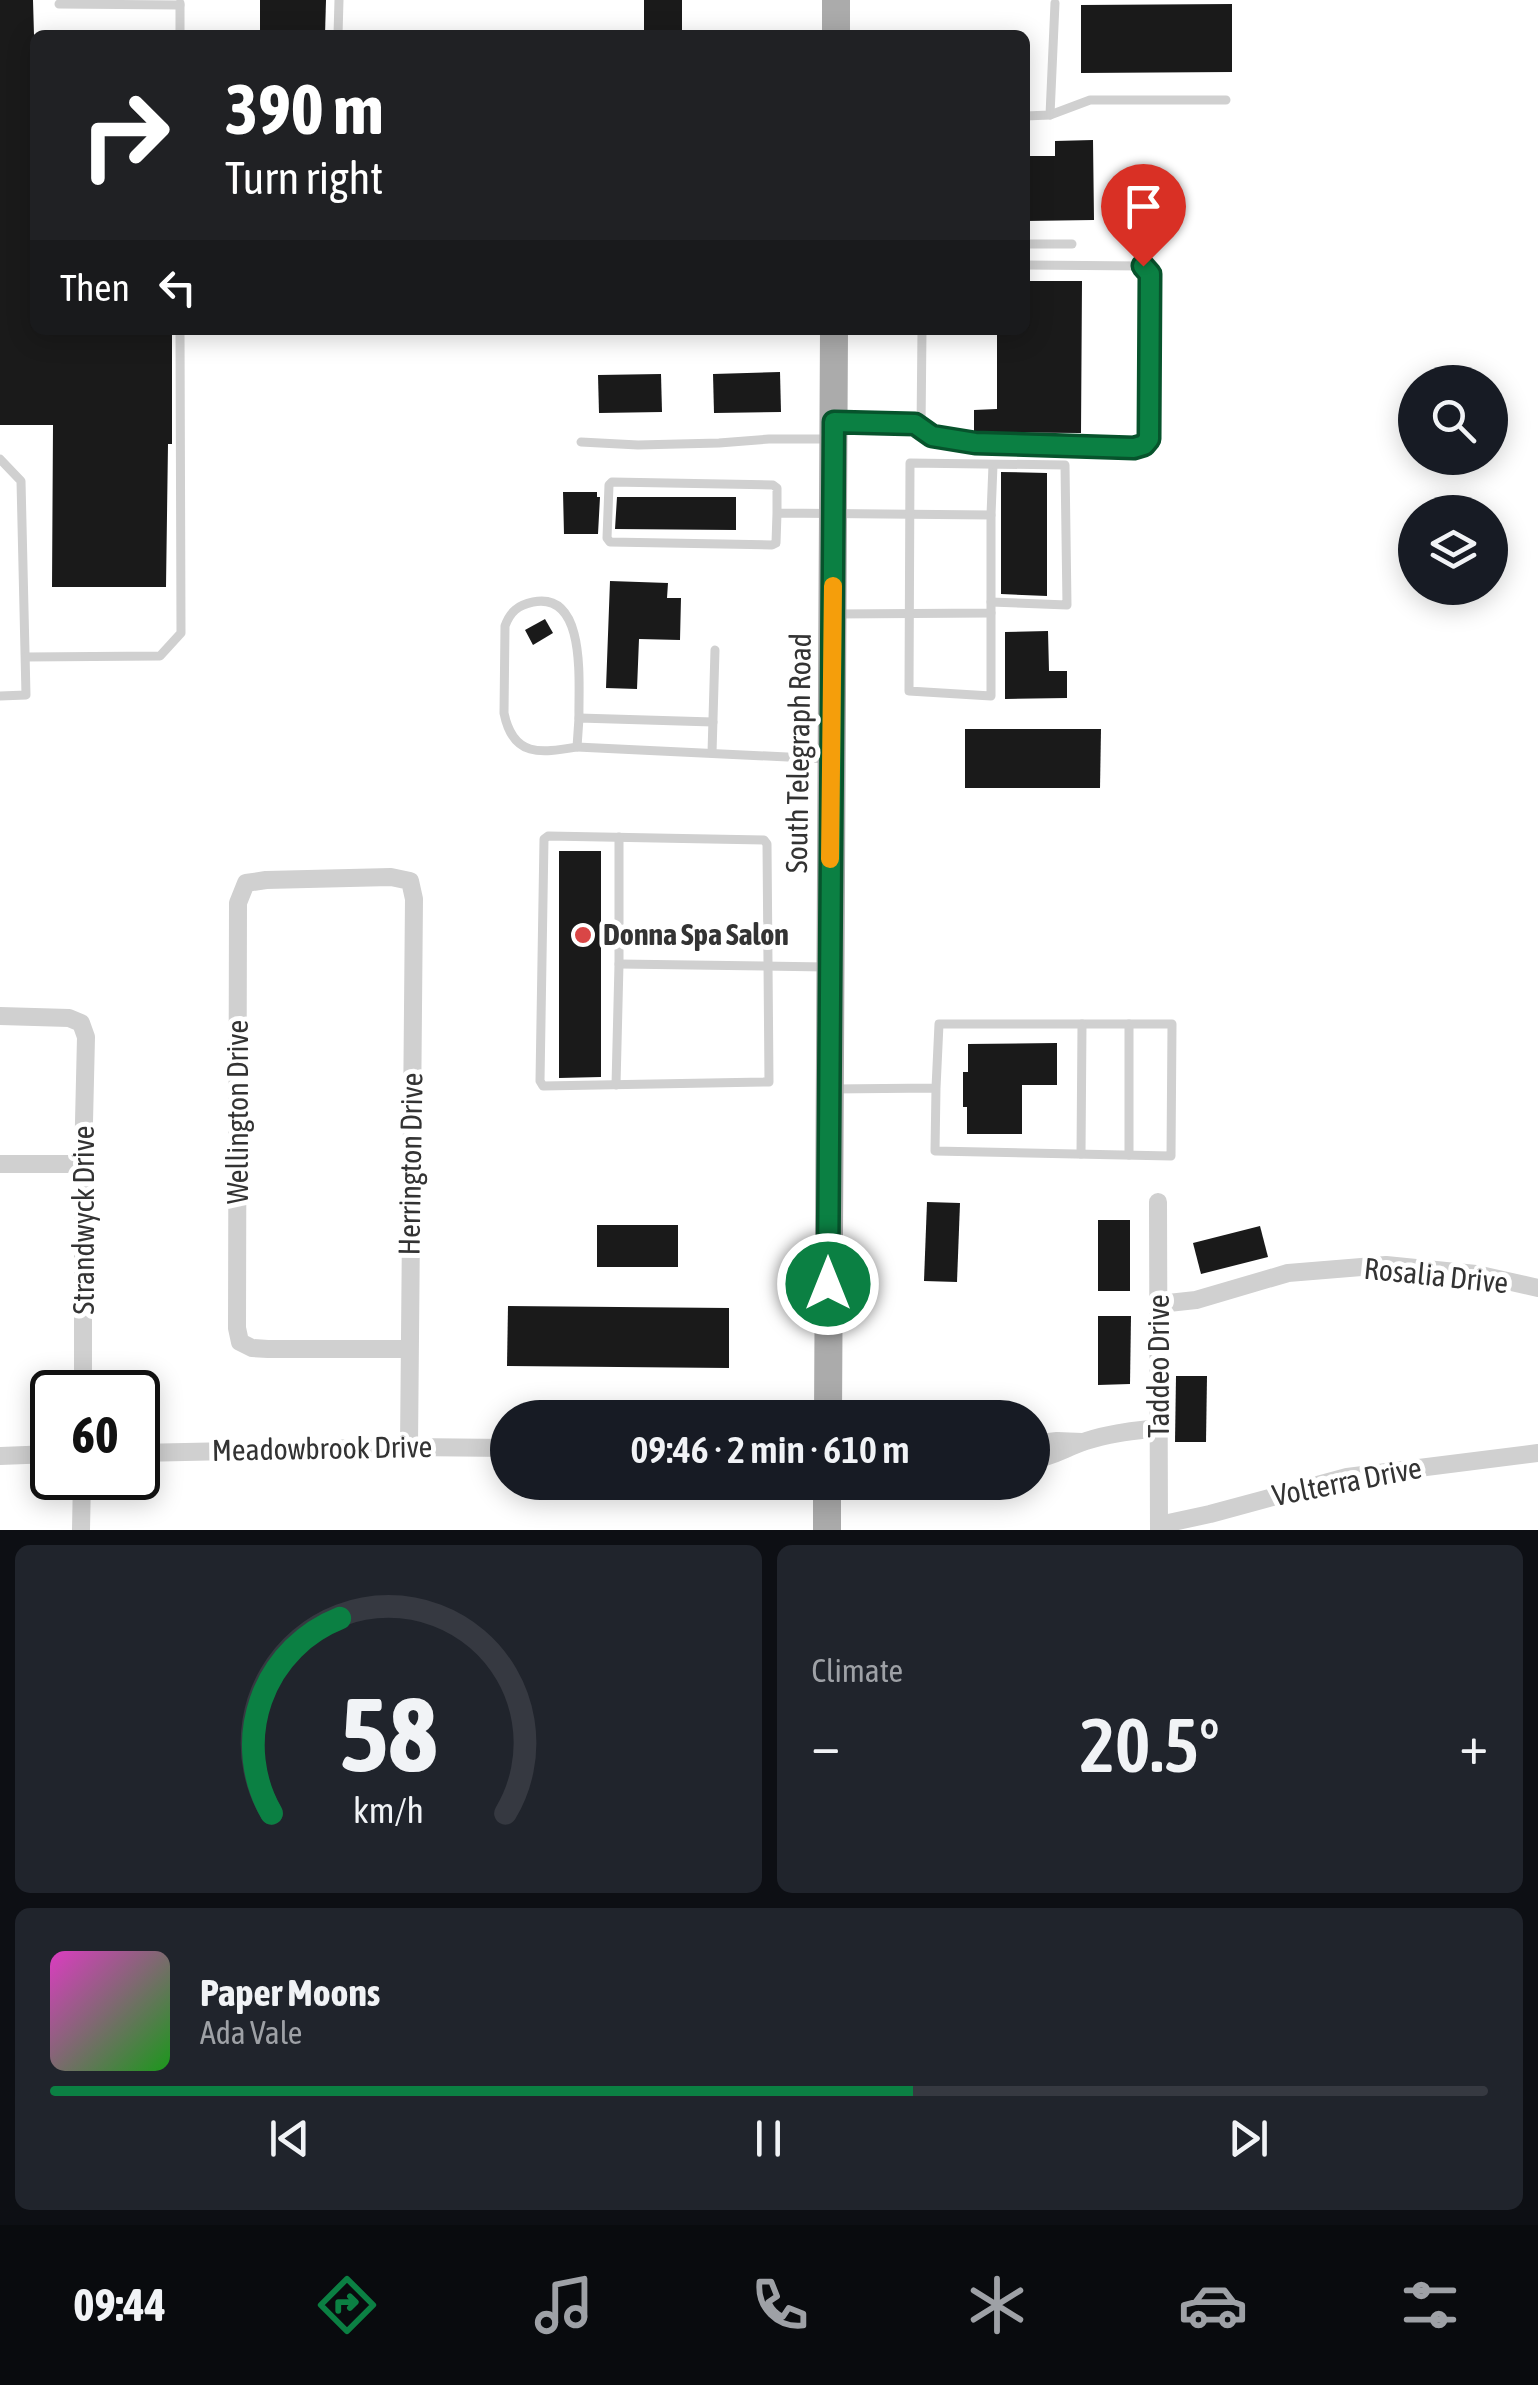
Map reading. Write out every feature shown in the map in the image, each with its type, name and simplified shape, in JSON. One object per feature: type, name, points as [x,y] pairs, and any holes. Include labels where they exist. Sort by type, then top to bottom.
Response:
[{"type":"main road","points":[[836,0],[836,30]]},
{"type":"main road","name":"South Telegraph Road","points":[[828,1400],[834,335]]},
{"type":"main road","points":[[826,1530],[827,1500]]},
{"type":"street","name":"Herrington Drive","points":[[246,883],[410,880],[414,899],[410,1447]]},
{"type":"street","name":"Wellington Drive","points":[[246,883],[238,903],[240,1342],[268,1349],[409,1349]]},
{"type":"street","name":"Strandwyck Drive","points":[[0,1016],[69,1018],[81,1023],[86,1038],[83,1370]]},
{"type":"street","points":[[0,1164],[83,1164]]},
{"type":"street","name":"Taddeo Drive","points":[[1158,1202],[1159,1527]]},
{"type":"street","name":"Rosalia Drive","points":[[1159,1304],[1196,1300],[1288,1273],[1386,1265],[1476,1274],[1538,1288]]},
{"type":"street","points":[[1050,1456],[1118,1432],[1158,1428]]},
{"type":"street","points":[[1050,1442],[1082,1442]]},
{"type":"street","name":"Meadowbrook Drive","points":[[160,1453],[490,1448]]},
{"type":"street","name":"Volterra Drive","points":[[1159,1527],[1346,1477],[1538,1453]]},
{"type":"street","points":[[0,1456],[30,1455]]},
{"type":"street","points":[[81,1530],[82,1500]]},
{"type":"lane","points":[[338,30],[339,0]]},
{"type":"lane","points":[[60,4],[180,2],[180,30]]},
{"type":"lane","points":[[1050,115],[1055,4]]},
{"type":"lane","points":[[1030,116],[1050,115],[1090,100],[1226,100]]},
{"type":"lane","points":[[1030,244],[1072,244]]},
{"type":"lane","points":[[582,442],[719,443],[915,424],[932,436],[975,443],[1134,448],[1144,445],[1149,439],[1150,274],[1143,266],[1030,265]]},
{"type":"lane","points":[[26,657],[160,656],[181,634],[180,335]]},
{"type":"lane","points":[[921,429],[922,335]]},
{"type":"lane","points":[[0,459],[20,481],[26,657],[26,695],[0,696]]},
{"type":"lane","points":[[832,614],[910,614],[991,607],[1068,605],[1065,466],[910,463],[910,614],[910,690],[992,696],[991,607],[991,515],[993,465]]},
{"type":"lane","points":[[612,482],[774,485],[777,513],[776,542],[772,546],[610,542],[608,538],[612,482]]},
{"type":"lane","points":[[777,513],[991,515]]},
{"type":"lane","points":[[577,746],[580,718],[576,640],[571,620],[562,609],[546,601],[521,606],[510,613],[506,626],[504,713],[516,740],[530,751],[577,746],[831,760]]},
{"type":"lane","points":[[712,753],[714,650]]},
{"type":"lane","points":[[580,718],[713,722]]},
{"type":"lane","points":[[548,836],[619,837],[764,840],[768,844],[769,1082],[543,1086],[540,1081],[544,840],[548,836]]},
{"type":"lane","points":[[616,1086],[619,837]]},
{"type":"lane","points":[[620,964],[829,967]]},
{"type":"lane","points":[[939,1024],[1082,1024],[1172,1024],[1171,1156],[935,1150],[939,1024]]},
{"type":"lane","points":[[1081,1154],[1082,1024]]},
{"type":"lane","points":[[1129,1024],[1129,1155]]},
{"type":"lane","points":[[829,1089],[936,1088]]},
{"type":"building","points":[[0,0],[33,0],[30,335],[172,335],[166,587],[52,587],[53,425],[0,425]]},
{"type":"building","points":[[260,0],[326,0],[325,30],[260,30]]},
{"type":"building","points":[[644,0],[682,0],[682,30],[644,30]]},
{"type":"building","points":[[1232,4],[1232,72],[1081,73],[1081,5]]},
{"type":"building","points":[[1093,140],[1094,220],[1030,221],[1030,156],[1055,156],[1055,141]]},
{"type":"building","points":[[1030,281],[1082,281],[1081,433],[974,432],[974,410],[997,409],[997,335],[1030,335]]},
{"type":"building","points":[[780,372],[781,412],[714,413],[713,374]]},
{"type":"building","points":[[661,374],[662,412],[599,413],[598,375]]},
{"type":"building","points":[[1001,472],[1047,473],[1047,596],[1001,594]]},
{"type":"building","points":[[563,492],[597,492],[598,534],[564,534]]},
{"type":"building","points":[[617,497],[736,497],[736,530],[615,529]]},
{"type":"building","points":[[610,581],[668,583],[667,598],[681,598],[680,640],[639,639],[637,689],[606,688]]},
{"type":"building","points":[[545,619],[553,633],[533,645],[525,630]]},
{"type":"building","points":[[1048,631],[1049,671],[1067,671],[1067,698],[1005,699],[1005,632]]},
{"type":"building","points":[[965,729],[1101,729],[1100,788],[965,788]]},
{"type":"building","points":[[559,851],[601,851],[601,1077],[559,1078]]},
{"type":"building","points":[[1057,1043],[1057,1085],[1022,1085],[1022,1134],[967,1134],[963,1072],[968,1072],[968,1044]]},
{"type":"building","points":[[927,1202],[960,1203],[957,1282],[924,1281]]},
{"type":"building","points":[[1098,1220],[1130,1220],[1130,1291],[1098,1291]]},
{"type":"building","points":[[597,1225],[678,1225],[678,1267],[597,1267]]},
{"type":"building","points":[[1260,1226],[1268,1257],[1201,1274],[1193,1243]]},
{"type":"building","points":[[508,1306],[729,1308],[729,1368],[507,1366]]},
{"type":"building","points":[[1098,1316],[1131,1316],[1130,1384],[1098,1385]]},
{"type":"building","points":[[1176,1376],[1207,1376],[1206,1442],[1175,1442]]},
{"type":"slow traffic","points":[[830,859],[833,586]]},
{"type":"place","name":"Donna Spa Salon","points":[[583,935]]},
{"type":"route","points":[[828,1284],[834,422],[915,424],[932,436],[975,443],[1134,448],[1144,445],[1149,439],[1150,274],[1143,266]]}]
